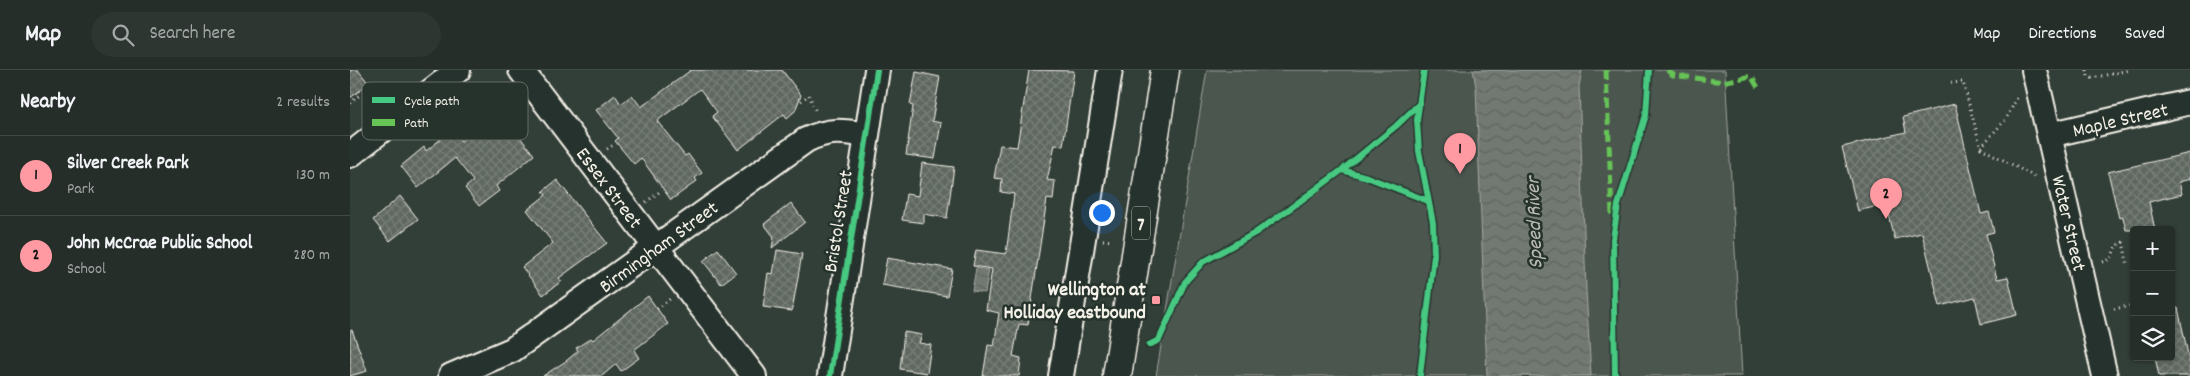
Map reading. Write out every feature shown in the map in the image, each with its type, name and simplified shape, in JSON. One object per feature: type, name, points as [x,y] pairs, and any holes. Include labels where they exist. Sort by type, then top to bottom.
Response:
[{"type":"main road","name":"7","points":[[1117,376],[1165,70]]},
{"type":"street","points":[[443,82],[458,70]]},
{"type":"street","name":"Essex Street","points":[[521,70],[754,376]]},
{"type":"street","name":"Bristol Street","points":[[830,376],[877,70]]},
{"type":"street","points":[[1061,376],[1110,70]]},
{"type":"street","name":"Water Street","points":[[2034,70],[2105,376]]},
{"type":"street","name":"Maple Street","points":[[2049,135],[2190,102]]},
{"type":"street","name":"Birmingham Street","points":[[451,376],[512,350],[806,140],[828,132],[843,131],[867,135]]},
{"type":"street","points":[[350,155],[369,140]]},
{"type":"path","points":[[2087,70],[2088,76],[2092,78],[2129,70]]},
{"type":"path","points":[[1951,83],[1963,82],[1981,148],[2041,180]]},
{"type":"path","points":[[1981,148],[2006,119],[2020,92]]},
{"type":"path","points":[[350,103],[361,94]]},
{"type":"path","points":[[801,101],[809,95],[816,112]]},
{"type":"path","points":[[642,204],[662,190]]},
{"type":"path","points":[[2103,262],[2111,259],[2116,246],[2124,242],[2128,266]]},
{"type":"path","points":[[657,309],[673,297]]},
{"type":"path","points":[[2114,309],[2130,306]]},
{"type":"shaded area","points":[[1207,70],[1725,70],[1742,376],[1156,376]]},
{"type":"water","name":"Speed River","points":[[1473,70],[1582,70],[1579,86],[1591,376],[1487,376],[1476,87]]},
{"type":"water","points":[[976,268],[989,270],[985,293],[972,291]]},
{"type":"building","points":[[350,70],[358,70],[367,82],[362,82],[362,89],[350,98]]},
{"type":"building","points":[[691,70],[782,70],[801,95],[795,111],[787,118],[784,114],[738,150],[712,116],[717,112],[700,89],[657,121],[685,156],[688,154],[702,173],[695,178],[697,181],[671,200],[641,158],[634,164],[615,141],[618,138],[596,110],[615,95],[621,104],[632,95],[641,107]]},
{"type":"building","points":[[1029,70],[1074,71],[1063,146],[1055,145],[1047,180],[1055,181],[1053,200],[1047,199],[1028,325],[1019,324],[1013,356],[1021,358],[1019,376],[983,376],[988,345],[994,346],[999,313],[986,310],[992,269],[973,266],[976,250],[1006,254],[1014,194],[1001,192],[1002,179],[994,178],[1000,145],[1017,147]]},
{"type":"building","points":[[916,72],[940,77],[932,121],[941,123],[935,159],[906,155],[913,106],[910,105]]},
{"type":"building","points":[[1955,104],[1981,214],[1989,212],[1994,232],[1986,234],[1997,279],[2008,277],[2017,315],[1981,324],[1975,297],[1940,306],[1922,233],[1895,239],[1886,204],[1858,211],[1842,147],[1906,132],[1903,117]]},
{"type":"building","points":[[440,140],[522,140],[534,155],[496,186],[499,191],[479,206],[465,188],[473,181],[455,158],[418,188],[401,166],[424,147],[426,151]]},
{"type":"building","points":[[2190,153],[2190,179],[2179,182],[2182,194],[2149,202],[2154,226],[2130,226],[2130,230],[2126,230],[2123,217],[2119,218],[2108,172]]},
{"type":"building","points":[[922,163],[954,167],[947,218],[924,214],[924,223],[902,220],[906,194],[918,196]]},
{"type":"building","points":[[557,180],[607,243],[559,278],[562,281],[543,295],[522,267],[553,243],[527,210],[546,195],[543,191]]},
{"type":"building","points":[[400,196],[418,219],[390,241],[373,220]]},
{"type":"building","points":[[791,203],[805,222],[772,248],[774,237],[764,224]]},
{"type":"building","points":[[718,249],[736,273],[721,284],[703,261]]},
{"type":"building","points":[[777,250],[802,254],[792,311],[763,307],[768,273],[773,274]]},
{"type":"building","points":[[887,258],[952,269],[947,296],[882,285]]},
{"type":"building","points":[[648,296],[668,324],[634,350],[639,358],[621,371],[616,364],[602,376],[543,376],[578,351],[576,348],[591,338],[593,340]]},
{"type":"building","points":[[2175,308],[2178,308],[2190,364],[2190,376],[2159,376],[2156,361],[2175,361]]},
{"type":"building","points":[[352,330],[367,371],[350,376],[350,331]]},
{"type":"building","points":[[904,332],[922,335],[919,343],[931,345],[927,373],[900,369]]},
{"type":"marked path","points":[[1606,70],[1612,215]]},
{"type":"marked path","points":[[1667,70],[1673,75],[1723,82],[1751,76],[1759,89]]},
{"type":"cycle path","points":[[830,376],[877,70]]},
{"type":"cycle path","points":[[1420,376],[1434,255],[1433,223],[1419,151],[1417,120],[1424,70]]},
{"type":"cycle path","points":[[1615,376],[1613,239],[1618,205],[1646,115],[1649,70]]},
{"type":"cycle path","points":[[1149,345],[1159,340],[1185,282],[1203,262],[1255,233],[1292,207],[1342,170],[1396,126],[1418,105]]},
{"type":"cycle path","points":[[1342,170],[1367,177],[1428,201]]},
{"type":"place","name":"Silver Creek Park","points":[[1460,174]]},
{"type":"place","name":"John McCrae Public School","points":[[1886,219]]},
{"type":"place","name":"Wellington at Holliday eastbound","points":[[1156,300]]}]
